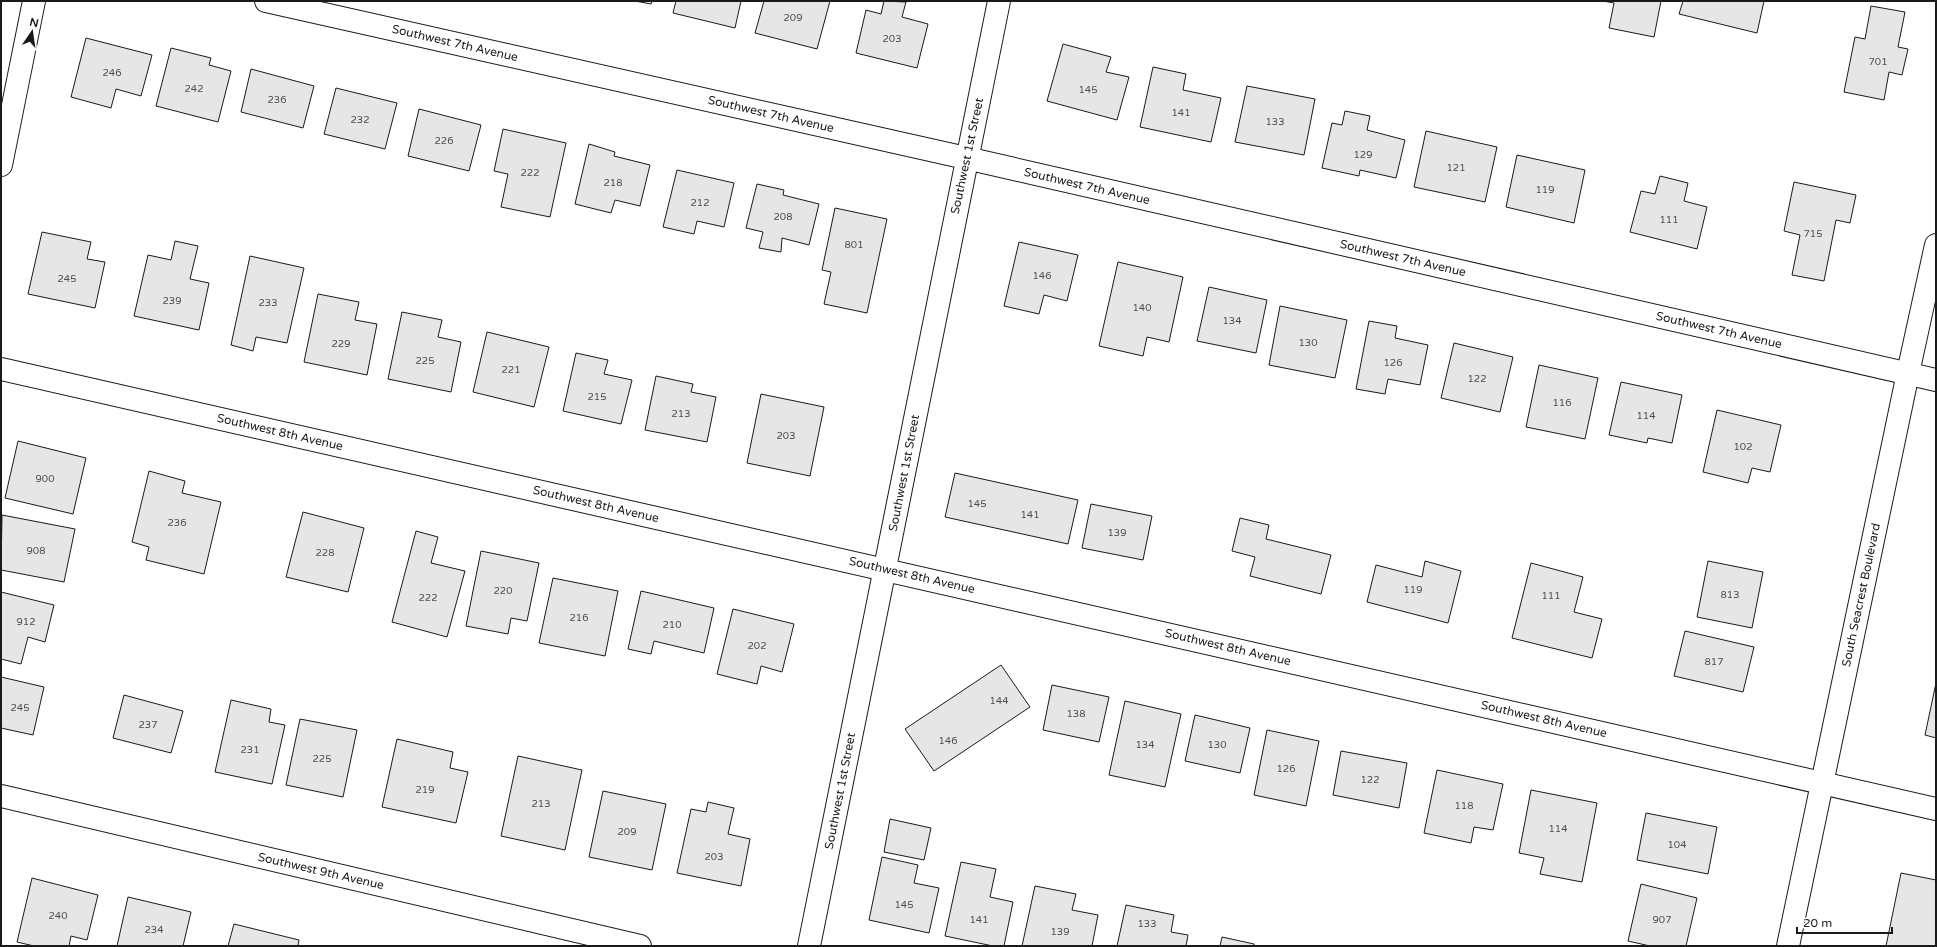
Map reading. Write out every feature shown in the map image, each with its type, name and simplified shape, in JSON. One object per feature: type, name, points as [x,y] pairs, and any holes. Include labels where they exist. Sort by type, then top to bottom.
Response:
[{"type":"street","points":[[1,165],[34,1]]},
{"type":"street","name":"Southwest 7th Avenue","points":[[266,1],[966,158],[1936,380]]},
{"type":"street","name":"Southwest 1st Street","points":[[809,946],[966,158],[999,1]]},
{"type":"street","name":"South Seacrest Boulevard","points":[[1788,946],[1936,245]]},
{"type":"street","name":"Southwest 8th Avenue","points":[[1,369],[1936,809]]},
{"type":"street","name":"Southwest 9th Avenue","points":[[1,796],[640,946]]},
{"type":"building","points":[[635,1],[652,1],[651,4]]},
{"type":"building","points":[[676,1],[741,1],[735,28],[673,13]]},
{"type":"building","points":[[764,1],[830,1],[817,49],[755,33]]},
{"type":"building","points":[[884,1],[906,2],[902,17],[928,24],[917,68],[856,53],[866,10],[881,14]]},
{"type":"building","points":[[1603,1],[1661,1],[1654,37],[1609,28],[1614,3]]},
{"type":"building","points":[[1683,1],[1764,1],[1757,33],[1679,14]]},
{"type":"building","points":[[1871,6],[1905,12],[1898,47],[1908,49],[1902,75],[1889,72],[1884,100],[1844,92],[1855,37],[1865,39]]},
{"type":"building","points":[[86,38],[152,55],[141,96],[116,89],[111,108],[71,97]]},
{"type":"building","points":[[1063,44],[1111,57],[1106,72],[1129,77],[1117,120],[1047,101]]},
{"type":"building","points":[[171,48],[211,58],[209,65],[231,71],[218,122],[156,106]]},
{"type":"building","points":[[1153,67],[1186,74],[1183,90],[1221,98],[1211,142],[1140,127]]},
{"type":"building","points":[[251,69],[314,86],[303,128],[241,112]]},
{"type":"building","points":[[1247,86],[1315,99],[1304,155],[1235,142]]},
{"type":"building","points":[[336,88],[397,103],[385,149],[324,134]]},
{"type":"building","points":[[419,109],[481,125],[469,171],[408,156]]},
{"type":"building","points":[[1345,111],[1370,116],[1367,130],[1405,140],[1396,178],[1360,170],[1359,176],[1322,168],[1332,123],[1342,125]]},
{"type":"building","points":[[503,129],[566,143],[550,217],[501,207],[508,174],[494,171]]},
{"type":"building","points":[[1426,131],[1497,147],[1485,202],[1414,187]]},
{"type":"building","points":[[589,144],[615,152],[614,156],[650,165],[640,206],[615,200],[611,213],[575,204]]},
{"type":"building","points":[[1517,155],[1585,170],[1574,223],[1506,207]]},
{"type":"building","points":[[677,170],[734,183],[724,227],[697,221],[694,234],[663,227]]},
{"type":"building","points":[[1660,176],[1688,183],[1684,201],[1707,207],[1697,249],[1630,232],[1641,191],[1655,194]]},
{"type":"building","points":[[1794,182],[1856,195],[1850,223],[1836,220],[1824,281],[1792,275],[1800,235],[1784,231]]},
{"type":"building","points":[[757,184],[784,190],[783,195],[819,204],[809,245],[782,238],[781,252],[759,248],[763,232],[746,228]]},
{"type":"building","points":[[835,208],[887,219],[867,313],[824,304],[831,272],[822,270]]},
{"type":"building","points":[[42,232],[91,242],[87,259],[105,262],[95,308],[28,294]]},
{"type":"building","points":[[175,241],[198,246],[190,279],[209,283],[199,330],[134,316],[148,255],[171,260]]},
{"type":"building","points":[[1019,242],[1078,255],[1067,301],[1044,295],[1039,314],[1004,306]]},
{"type":"building","points":[[250,256],[304,268],[287,343],[256,337],[253,351],[231,345]]},
{"type":"building","points":[[1118,262],[1183,277],[1169,342],[1147,337],[1143,356],[1099,346]]},
{"type":"building","points":[[1209,287],[1267,300],[1256,353],[1197,341]]},
{"type":"building","points":[[318,294],[359,302],[355,320],[377,324],[367,375],[304,362]]},
{"type":"building","points":[[1280,306],[1347,320],[1335,378],[1269,365]]},
{"type":"building","points":[[402,312],[442,320],[438,337],[461,342],[451,392],[388,379]]},
{"type":"building","points":[[1369,321],[1397,326],[1395,338],[1428,345],[1420,385],[1388,379],[1385,394],[1356,389]]},
{"type":"building","points":[[487,332],[549,347],[534,407],[473,392]]},
{"type":"building","points":[[1454,343],[1513,357],[1500,412],[1441,398]]},
{"type":"building","points":[[576,353],[608,360],[604,374],[632,380],[621,424],[563,411]]},
{"type":"building","points":[[1539,365],[1598,378],[1585,439],[1526,427]]},
{"type":"building","points":[[656,376],[693,384],[691,392],[716,397],[707,442],[645,430]]},
{"type":"building","points":[[1621,382],[1682,395],[1672,443],[1648,438],[1647,443],[1609,435]]},
{"type":"building","points":[[761,394],[824,407],[810,476],[747,463]]},
{"type":"building","points":[[1717,410],[1781,425],[1770,472],[1752,468],[1748,483],[1703,472]]},
{"type":"building","points":[[18,441],[86,458],[73,514],[5,498]]},
{"type":"building","points":[[149,471],[185,481],[182,493],[221,502],[204,574],[146,560],[149,547],[132,542]]},
{"type":"building","points":[[955,473],[1078,500],[1068,544],[945,517]]},
{"type":"building","points":[[1091,504],[1152,516],[1143,560],[1082,548]]},
{"type":"building","points":[[303,512],[364,528],[348,592],[286,577]]},
{"type":"building","points":[[2,515],[75,529],[64,582],[1,570]]},
{"type":"building","points":[[1240,518],[1269,525],[1266,539],[1331,555],[1321,594],[1250,576],[1255,557],[1232,551]]},
{"type":"building","points":[[416,531],[438,537],[431,563],[465,571],[447,637],[392,622]]},
{"type":"building","points":[[481,551],[539,563],[527,621],[511,618],[508,634],[466,626]]},
{"type":"building","points":[[1425,561],[1461,571],[1448,623],[1367,602],[1376,565],[1422,577]]},
{"type":"building","points":[[1708,561],[1763,572],[1752,628],[1697,617]]},
{"type":"building","points":[[1531,563],[1583,577],[1574,612],[1602,619],[1592,658],[1512,638]]},
{"type":"building","points":[[553,578],[618,591],[605,656],[539,643]]},
{"type":"building","points":[[641,591],[714,608],[704,653],[654,641],[651,654],[628,649]]},
{"type":"building","points":[[1,592],[54,605],[45,642],[28,637],[21,664],[1,659]]},
{"type":"building","points":[[733,609],[794,624],[782,672],[761,666],[757,684],[717,674]]},
{"type":"building","points":[[1685,631],[1754,647],[1743,692],[1674,676]]},
{"type":"building","points":[[1001,665],[1030,707],[934,771],[905,729]]},
{"type":"building","points":[[1,677],[44,687],[33,735],[1,728]]},
{"type":"building","points":[[1936,683],[1936,738],[1925,735]]},
{"type":"building","points":[[1052,685],[1109,697],[1099,742],[1043,730]]},
{"type":"building","points":[[124,695],[183,711],[171,753],[113,738]]},
{"type":"building","points":[[231,700],[271,709],[269,722],[285,725],[272,784],[215,772]]},
{"type":"building","points":[[1125,701],[1181,714],[1165,787],[1109,775]]},
{"type":"building","points":[[1195,715],[1250,728],[1240,773],[1185,761]]},
{"type":"building","points":[[300,719],[357,730],[343,797],[286,785]]},
{"type":"building","points":[[1267,730],[1319,741],[1306,806],[1254,795]]},
{"type":"building","points":[[397,739],[453,752],[450,768],[468,772],[456,823],[382,807]]},
{"type":"building","points":[[1341,751],[1407,763],[1399,808],[1333,795]]},
{"type":"building","points":[[518,756],[582,770],[565,850],[501,836]]},
{"type":"building","points":[[1437,770],[1503,784],[1493,830],[1474,827],[1471,843],[1424,833]]},
{"type":"building","points":[[1531,790],[1597,803],[1582,882],[1540,874],[1544,858],[1519,853]]},
{"type":"building","points":[[603,791],[666,804],[652,870],[589,857]]},
{"type":"building","points":[[708,802],[734,808],[728,834],[750,839],[741,886],[677,873],[691,809],[706,812]]},
{"type":"building","points":[[1646,813],[1717,827],[1708,874],[1637,860]]},
{"type":"building","points":[[890,819],[931,828],[924,860],[884,852]]},
{"type":"building","points":[[882,857],[918,865],[914,883],[939,888],[929,933],[869,920]]},
{"type":"building","points":[[961,862],[996,869],[990,897],[1013,902],[1004,946],[993,946],[945,936]]},
{"type":"building","points":[[1901,873],[1936,880],[1936,946],[1886,946]]},
{"type":"building","points":[[32,878],[98,895],[87,940],[71,936],[69,946],[34,946],[17,942]]},
{"type":"building","points":[[1641,884],[1697,898],[1686,946],[1650,946],[1628,941]]},
{"type":"building","points":[[1035,886],[1076,894],[1072,910],[1098,915],[1092,946],[1022,946]]},
{"type":"building","points":[[128,897],[191,912],[183,946],[117,946]]},
{"type":"building","points":[[1126,905],[1174,915],[1171,932],[1188,935],[1186,946],[1117,946]]},
{"type":"building","points":[[234,924],[299,940],[298,946],[228,946]]},
{"type":"building","points":[[1222,937],[1254,944],[1254,946],[1220,946]]}]
